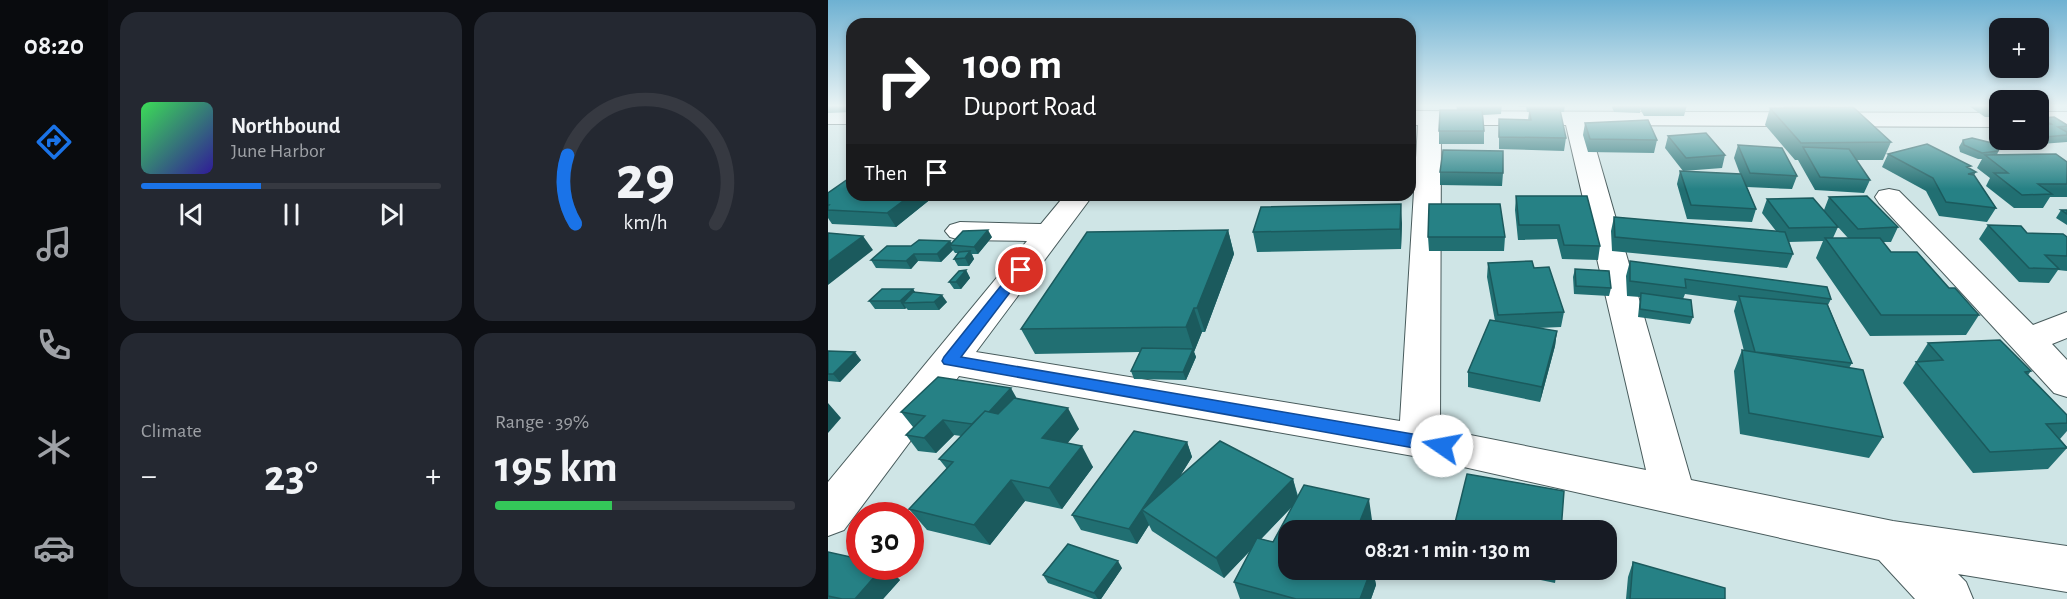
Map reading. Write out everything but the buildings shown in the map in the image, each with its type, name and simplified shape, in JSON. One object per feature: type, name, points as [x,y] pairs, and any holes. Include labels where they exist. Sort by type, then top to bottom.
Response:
[{"type":"street","points":[[1419,441],[1420,133]]},
{"type":"street","points":[[1579,133],[1673,495]]},
{"type":"street","points":[[1889,197],[2067,382]]},
{"type":"street","points":[[828,516],[1073,201]]},
{"type":"street","points":[[960,231],[1049,233]]},
{"type":"street","points":[[2028,341],[2067,324]]},
{"type":"street","points":[[950,361],[1419,441],[1893,542],[2067,569]]},
{"type":"street","points":[[1893,542],[1948,599]]},
{"type":"route","points":[[1021,270],[950,361],[1442,446]]}]
